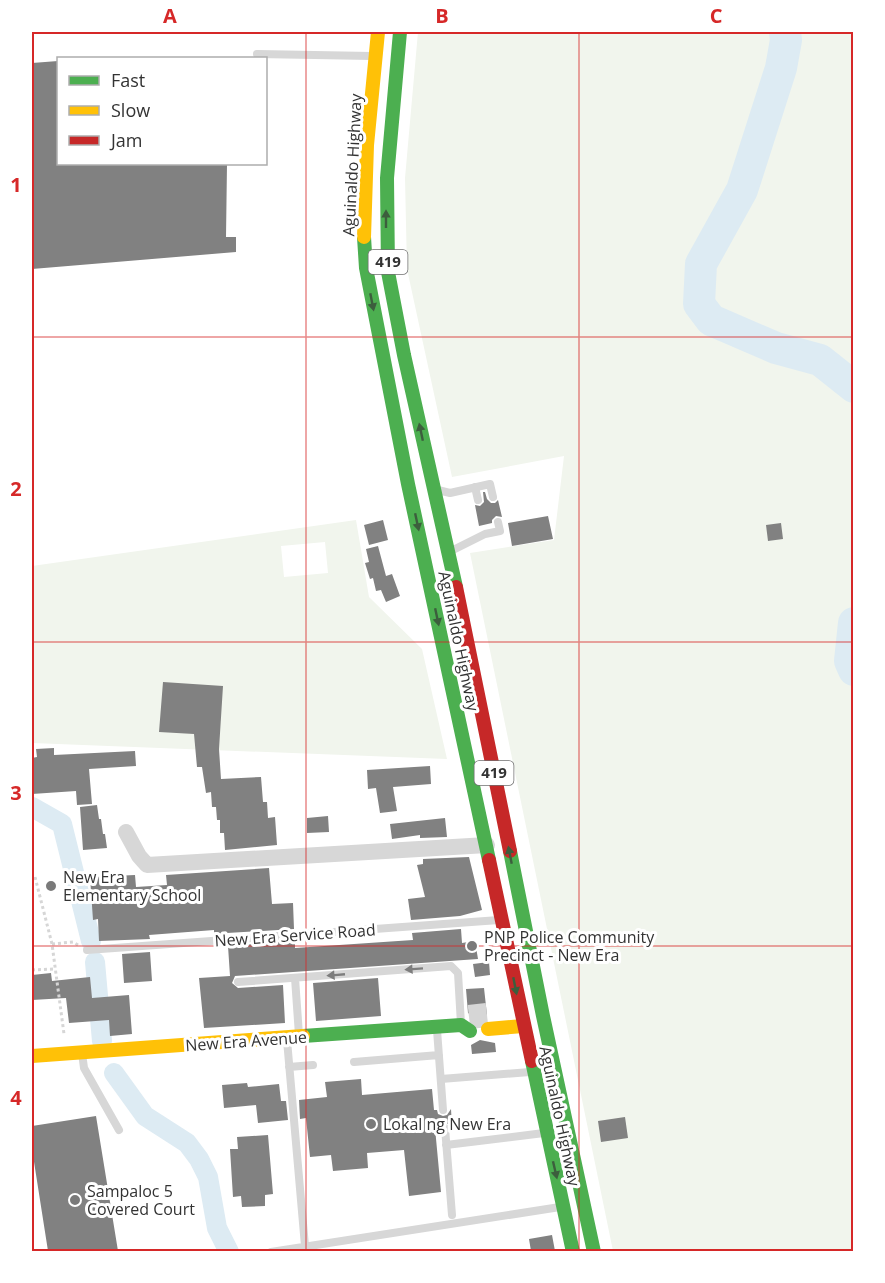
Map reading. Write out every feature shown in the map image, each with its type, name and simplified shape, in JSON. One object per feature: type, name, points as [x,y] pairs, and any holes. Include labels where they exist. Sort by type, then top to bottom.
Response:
[{"type":"main road","name":"Aguinaldo Highway","points":[[378,32],[367,145],[363,223],[366,268],[437,556],[475,790],[503,920],[517,1017],[534,1072],[573,1251]]},
{"type":"main road","name":"Aguinaldo Highway","points":[[400,32],[387,178],[388,272],[421,487],[437,556],[467,635],[543,1016],[594,1251]]},
{"type":"main road","points":[[475,790],[496,786]]},
{"type":"main road","points":[[488,1029],[517,1017]]},
{"type":"main road","name":"New Era Avenue","points":[[32,1056],[466,1024]]},
{"type":"street","points":[[126,832],[139,856],[147,865],[487,845]]},
{"type":"street","points":[[517,1017],[543,1016]]},
{"type":"lane","points":[[257,54],[375,56]]},
{"type":"lane","points":[[421,487],[450,492],[490,484],[493,497]]},
{"type":"lane","points":[[475,487],[478,500]]},
{"type":"lane","points":[[437,556],[461,545],[484,529],[500,531],[498,522]]},
{"type":"lane","name":"New Era Service Road","points":[[87,950],[503,920]]},
{"type":"lane","points":[[238,982],[451,966],[458,973],[466,1024]]},
{"type":"lane","points":[[295,978],[293,1037],[289,1067],[305,1246]]},
{"type":"lane","points":[[436,1027],[443,1110]]},
{"type":"lane","points":[[82,1053],[84,1068],[119,1130]]},
{"type":"lane","points":[[354,1062],[439,1055]]},
{"type":"lane","points":[[289,1067],[313,1065]]},
{"type":"lane","points":[[441,1079],[534,1072]]},
{"type":"lane","points":[[445,1128],[452,1215]]},
{"type":"lane","points":[[446,1145],[547,1133]]},
{"type":"lane","points":[[271,1251],[585,1204]]},
{"type":"path","points":[[35,877],[52,944],[66,1054]]},
{"type":"path","points":[[52,944],[73,942],[87,950]]},
{"type":"path","points":[[32,970],[55,969]]},
{"type":"shaded area","points":[[418,32],[853,32],[853,1251],[613,1251],[470,553],[554,540],[564,456],[452,477],[407,269],[405,178]]},
{"type":"shaded area","points":[[356,520],[369,597],[422,649],[447,759],[32,743],[32,566]],"holes":[[[325,542],[328,573],[284,577],[281,546]]]},
{"type":"building","points":[[57,61],[57,165],[227,165],[226,237],[236,237],[236,252],[32,269],[32,63]]},
{"type":"building","points":[[483,492],[491,503],[498,500],[502,517],[496,516],[492,523],[479,526],[475,505],[480,506],[484,502]]},
{"type":"building","points":[[548,516],[553,539],[512,546],[508,523]]},
{"type":"building","points":[[383,520],[388,540],[369,545],[364,525]]},
{"type":"building","points":[[781,523],[783,539],[768,541],[766,525]]},
{"type":"building","points":[[378,546],[386,576],[392,574],[400,596],[386,602],[381,590],[376,591],[373,578],[370,579],[365,563],[369,562],[366,549]]},
{"type":"building","points":[[163,682],[223,686],[219,749],[221,779],[261,777],[263,802],[267,802],[268,818],[275,817],[277,845],[225,850],[224,833],[220,833],[220,820],[217,820],[216,807],[212,807],[211,792],[206,793],[202,767],[197,767],[194,734],[159,732]]},
{"type":"building","points":[[54,748],[54,755],[135,751],[136,766],[89,769],[92,804],[77,805],[76,791],[32,794],[32,758],[37,757],[36,749]]},
{"type":"building","points":[[430,766],[431,784],[393,787],[397,811],[380,813],[376,788],[368,789],[367,770]]},
{"type":"building","points":[[97,805],[107,848],[83,850],[80,807]]},
{"type":"building","points":[[328,816],[329,832],[307,833],[307,818]]},
{"type":"building","points":[[445,818],[447,837],[420,838],[420,835],[392,839],[390,824]]},
{"type":"building","points":[[469,857],[482,910],[460,916],[411,920],[408,899],[425,897],[417,865],[423,864],[423,859]]},
{"type":"building","points":[[269,868],[272,904],[293,903],[294,929],[214,934],[214,930],[149,935],[150,939],[99,941],[98,919],[93,920],[90,877],[135,875],[136,887],[167,885],[166,875]]},
{"type":"building","points":[[461,929],[462,943],[475,941],[478,959],[235,976],[232,983],[238,988],[283,985],[285,1023],[204,1028],[199,978],[230,976],[228,946],[295,941],[295,948],[413,940],[412,933]]},
{"type":"building","points":[[150,952],[152,981],[124,983],[122,954]]},
{"type":"building","points":[[489,962],[490,975],[475,977],[473,964]]},
{"type":"building","points":[[51,973],[52,981],[90,977],[92,998],[129,995],[132,1034],[110,1036],[109,1020],[69,1023],[66,998],[32,1000],[32,975]]},
{"type":"building","points":[[378,978],[381,1016],[316,1021],[313,983]]},
{"type":"building","points":[[484,988],[487,1015],[478,1019],[468,1013],[466,989]]},
{"type":"building","points":[[480,1040],[495,1043],[496,1052],[472,1054],[471,1045]]},
{"type":"building","name":"Lokal ng New Era","points":[[361,1079],[362,1095],[432,1089],[434,1110],[443,1116],[447,1115],[451,1109],[452,1127],[445,1122],[441,1123],[439,1128],[435,1128],[441,1192],[409,1196],[404,1150],[367,1153],[368,1168],[333,1171],[331,1155],[310,1157],[306,1118],[300,1119],[299,1100],[327,1097],[325,1082]]},
{"type":"building","points":[[247,1083],[248,1087],[279,1084],[281,1101],[286,1101],[288,1120],[258,1123],[256,1105],[224,1108],[222,1085]]},
{"type":"building","name":"Sampaloc 5 Covered Court","points":[[96,1116],[118,1251],[48,1251],[32,1149],[32,1126]]},
{"type":"building","points":[[625,1117],[628,1138],[601,1142],[598,1121]]},
{"type":"building","points":[[268,1135],[273,1194],[265,1195],[265,1206],[242,1207],[241,1196],[233,1197],[230,1149],[238,1149],[237,1137]]},
{"type":"building","points":[[552,1235],[555,1251],[531,1251],[529,1239]]},
{"type":"waterway","points":[[785,32],[786,40],[781,68],[742,190],[701,264],[699,304],[711,320],[776,348],[820,360],[854,387]]},
{"type":"waterway","points":[[854,623],[850,661],[854,670]]},
{"type":"waterway","points":[[32,807],[62,824],[91,941]]},
{"type":"waterway","points":[[95,962],[102,1041]]},
{"type":"waterway","points":[[114,1073],[145,1116],[187,1143],[199,1159],[208,1177],[217,1228],[229,1252]]},
{"type":"tunnel","points":[[469,1017],[487,1015]]},
{"type":"traffic: fast","points":[[400,32],[387,178],[388,272],[404,355],[456,587]]},
{"type":"traffic: fast","points":[[364,237],[366,268],[408,484],[489,860]]},
{"type":"traffic: fast","points":[[510,851],[594,1252]]},
{"type":"traffic: fast","points":[[303,1036],[461,1025],[470,1031]]},
{"type":"traffic: fast","points":[[532,1061],[573,1252]]},
{"type":"traffic: slow","points":[[364,237],[367,145],[378,32]]},
{"type":"traffic: slow","points":[[488,1029],[523,1026]]},
{"type":"traffic: slow","points":[[32,1056],[303,1036]]},
{"type":"traffic: jam","points":[[456,587],[510,851]]},
{"type":"traffic: jam","points":[[489,860],[532,1061]]},
{"type":"place","name":"New Era Elementary School","points":[[51,886]]},
{"type":"place","name":"PNP Police Community Precinct - New Era","points":[[472,946]]},
{"type":"place","name":"Lokal ng New Era","points":[[371,1124]]},
{"type":"place","name":"Sampaloc 5 Covered Court","points":[[75,1200]]}]
